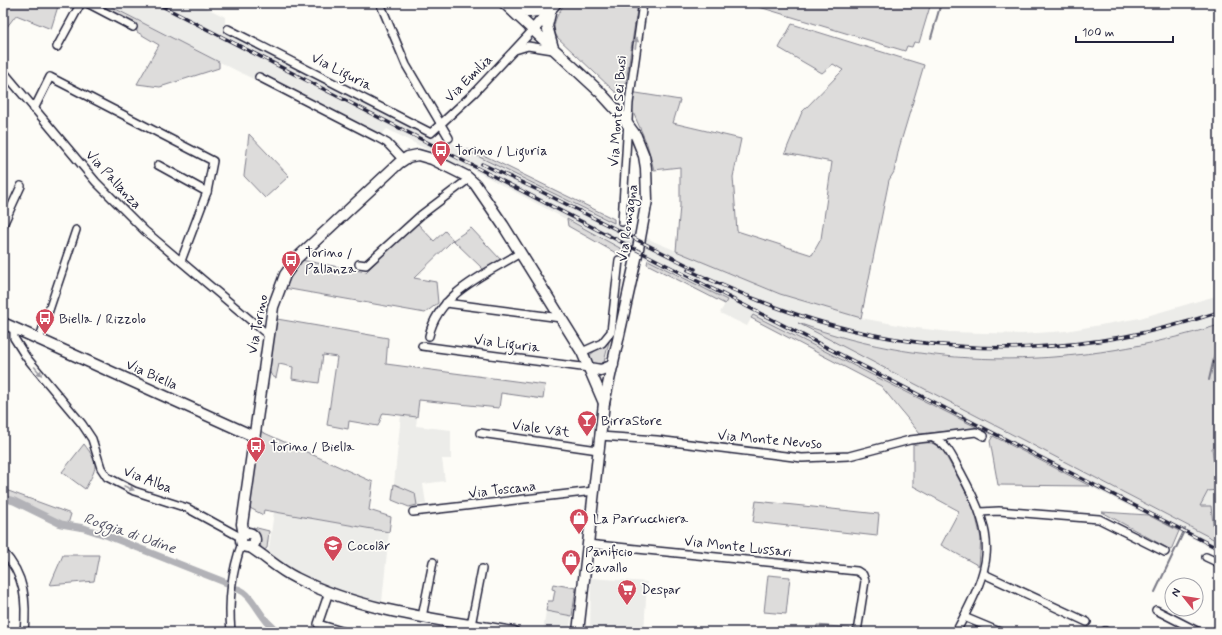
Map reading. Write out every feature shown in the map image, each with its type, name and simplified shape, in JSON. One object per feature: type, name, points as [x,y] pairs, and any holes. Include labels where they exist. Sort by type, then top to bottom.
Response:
[{"type":"main road","name":"Via Romagna","points":[[505,4],[600,92],[628,124],[644,156],[647,193],[633,276],[614,365],[604,403]]},
{"type":"main road","points":[[505,4],[530,12],[554,6]]},
{"type":"main road","points":[[554,6],[548,26],[554,50]]},
{"type":"main road","name":"Via Emilia","points":[[533,30],[554,6]]},
{"type":"main road","points":[[403,160],[413,155],[427,157],[470,178],[483,195],[582,352],[604,403],[578,632]]},
{"type":"main road","name":"Via Torino","points":[[247,541],[243,519],[253,436],[268,335],[278,290],[285,275],[295,261],[403,160]]},
{"type":"main road","name":"Via Biella","points":[[3,323],[242,429],[253,436]]},
{"type":"main road","name":"Via Liguria","points":[[589,368],[601,370],[614,365]]},
{"type":"main road","name":"Via Alba","points":[[247,541],[283,571],[329,592],[385,609],[471,625],[482,629],[514,632]]},
{"type":"street","points":[[57,47],[81,3]]},
{"type":"street","points":[[87,3],[133,27]]},
{"type":"street","points":[[380,3],[406,65],[449,138]]},
{"type":"street","name":"Via Monte Sei Busi","points":[[622,222],[634,58],[643,3]]},
{"type":"street","name":"Via Liguria","points":[[228,29],[431,133],[441,124]]},
{"type":"street","name":"Via Emilia","points":[[441,124],[533,30]]},
{"type":"street","points":[[515,50],[528,46],[554,50]]},
{"type":"street","name":"Via Pallanza","points":[[3,71],[96,182],[145,231],[268,335]]},
{"type":"street","points":[[34,109],[50,77],[213,161],[207,192],[181,261]]},
{"type":"street","points":[[259,77],[387,143],[403,160]]},
{"type":"street","points":[[158,165],[207,192]]},
{"type":"street","points":[[359,264],[366,265],[421,215],[470,178]]},
{"type":"street","points":[[3,225],[21,186]]},
{"type":"street","points":[[39,340],[76,230]]},
{"type":"street","points":[[429,336],[433,320],[446,303],[464,287],[520,253]]},
{"type":"street","points":[[582,352],[602,343],[611,332],[619,260]]},
{"type":"street","points":[[446,303],[560,318]]},
{"type":"street","name":"Via Alba","points":[[18,330],[15,340],[26,357],[82,424],[92,439],[101,468],[107,477],[134,490],[187,508],[247,541]]},
{"type":"street","name":"Via Liguria","points":[[422,346],[589,368]]},
{"type":"street","name":"Via Monte Nevoso","points":[[600,436],[657,440],[802,458],[849,456],[910,440],[976,432],[984,436]]},
{"type":"street","name":"Viale Vât","points":[[480,433],[598,450]]},
{"type":"street","points":[[933,438],[941,442],[949,452],[980,512],[986,534],[984,574],[956,632]]},
{"type":"street","name":"Via Toscana","points":[[413,512],[594,491]]},
{"type":"street","points":[[980,512],[998,511],[1099,519],[1165,552]]},
{"type":"street","points":[[231,632],[229,603],[232,576],[236,558],[247,541]]},
{"type":"street","name":"Via Monte Lussari","points":[[587,544],[857,571],[865,578],[857,632]]},
{"type":"street","points":[[3,552],[14,566],[23,586],[26,604],[24,632]]},
{"type":"street","points":[[1206,557],[1219,563]]},
{"type":"street","points":[[422,617],[433,562]]},
{"type":"street","points":[[471,625],[482,569]]},
{"type":"street","points":[[984,574],[1087,622]]},
{"type":"street","points":[[329,592],[318,624],[345,632]]},
{"type":"street","points":[[1156,610],[1198,632]]},
{"type":"street","points":[[964,617],[1000,632]]},
{"type":"shaded area","points":[[3,3],[59,3],[51,29],[16,15],[3,32]]},
{"type":"shaded area","points":[[94,3],[104,3],[219,62],[219,68],[160,87],[137,84],[159,45],[137,32],[136,25]]},
{"type":"shaded area","points":[[104,3],[197,3],[225,17],[225,30],[444,143],[446,140],[655,242],[780,294],[861,318],[909,327],[950,332],[1022,334],[1066,331],[1140,318],[1219,295],[1219,325],[1140,346],[1067,357],[989,359],[918,353],[853,341],[802,325],[1189,526],[1208,491],[1217,489],[1212,448],[1219,447],[1219,552],[753,315],[747,326],[720,313],[727,300],[628,250],[627,252],[472,169],[461,167],[387,129],[380,136],[261,74],[257,81]]},
{"type":"shaded area","points":[[565,3],[638,3],[625,89],[622,93],[618,94],[613,90],[557,37],[554,28],[555,23]]},
{"type":"shaded area","points":[[746,3],[931,3],[919,43],[914,42],[912,47],[907,46],[905,51]]},
{"type":"shaded area","points":[[792,24],[924,65],[899,148],[894,172],[889,180],[861,318],[780,294],[676,251],[680,206],[680,167],[654,170],[647,144],[629,103],[630,92],[680,100],[673,123],[741,139],[733,177],[737,231],[812,255],[821,239],[832,162],[785,153],[802,112],[843,70],[833,64],[822,73],[779,48]]},
{"type":"shaded area","points":[[249,134],[289,176],[265,198],[244,176]]},
{"type":"shaded area","points":[[463,149],[475,151],[614,219],[614,223]]},
{"type":"shaded area","points":[[567,219],[627,252],[626,256],[616,253],[568,226]]},
{"type":"shaded area","points":[[417,223],[434,241],[445,231],[453,240],[414,278],[436,282],[438,303],[425,313],[284,288],[301,260],[366,272],[397,240]]},
{"type":"shaded area","points":[[471,228],[501,260],[484,270],[453,240]]},
{"type":"shaded area","points":[[648,260],[727,300],[725,304],[647,264]]},
{"type":"shaded area","points":[[753,315],[978,428],[920,434],[881,386],[751,318]]},
{"type":"shaded area","points":[[277,319],[388,338],[386,364],[545,385],[543,399],[501,393],[499,408],[419,400],[417,417],[383,413],[378,426],[349,421],[348,429],[327,425],[337,357],[323,355],[319,383],[292,379],[293,367],[279,364],[276,378],[272,376],[268,369]]},
{"type":"shaded area","points":[[798,323],[850,339],[902,350],[955,357],[1008,359],[1061,356],[1114,350],[1167,339],[1219,325],[1219,447],[1212,448],[1217,490],[1208,491],[1200,506],[1211,506],[1214,532],[1219,536],[1219,542]]},
{"type":"shaded area","points":[[610,338],[604,362],[599,366],[593,365],[588,358],[589,356]]},
{"type":"shaded area","points":[[401,415],[417,417],[416,426],[451,430],[451,459],[442,459],[445,481],[423,484],[426,504],[417,505],[415,493],[394,484]]},
{"type":"shaded area","points":[[260,431],[373,482],[369,510],[391,517],[389,532],[264,510],[263,515],[250,508]]},
{"type":"shaded area","points":[[993,436],[1090,486],[998,485],[990,441]]},
{"type":"shaded area","points":[[913,442],[932,443],[942,449],[973,505],[981,538],[979,566],[941,545],[959,511],[913,486]]},
{"type":"shaded area","points":[[84,444],[95,462],[94,471],[85,489],[62,472]]},
{"type":"shaded area","points":[[394,484],[415,493],[417,505],[409,507],[392,500]]},
{"type":"shaded area","points":[[3,489],[71,514],[68,524],[51,518],[3,496]]},
{"type":"shaded area","points":[[756,501],[879,514],[877,536],[753,522]]},
{"type":"shaded area","name":"Cocolâr","points":[[274,512],[389,532],[382,602],[334,588],[310,578],[268,555]]},
{"type":"shaded area","points":[[1102,512],[1148,515],[1179,531],[1171,550]]},
{"type":"shaded area","points":[[253,527],[269,531],[267,548],[263,551],[260,545],[260,537]]},
{"type":"shaded area","points":[[63,555],[99,555],[94,581],[50,585]]},
{"type":"shaded area","points":[[768,575],[790,577],[786,614],[764,612]]},
{"type":"shaded area","points":[[591,578],[647,582],[644,632],[590,632]]},
{"type":"shaded area","points":[[553,584],[576,588],[572,616],[546,611],[548,601],[553,601],[555,590],[552,589]]},
{"type":"shaded area","points":[[546,611],[572,616],[569,631],[543,631]]},
{"type":"shaded area","points":[[817,625],[850,628],[849,632],[816,632]]},
{"type":"waterway","points":[[931,38],[941,3]]},
{"type":"waterway","points":[[1209,380],[1217,345]]},
{"type":"waterway","name":"Roggia di Udine","points":[[3,498],[14,501],[61,524],[84,528],[108,536],[227,583]]},
{"type":"waterway","points":[[1155,592],[1185,529]]},
{"type":"waterway","name":"Roggia di Udine","points":[[238,589],[249,597],[267,622],[280,632]]},
{"type":"railway","points":[[156,3],[1219,549]]},
{"type":"railway","points":[[482,164],[540,191],[695,269]]},
{"type":"railway","points":[[688,270],[723,286],[813,320],[880,336],[929,344],[978,347],[1027,347],[1075,344],[1124,337],[1171,326],[1219,312]]},
{"type":"place","name":"Torino / Liguria","points":[[441,167]]},
{"type":"place","name":"Torino / Pallanza","points":[[291,277]]},
{"type":"place","name":"Biella / Rizzolo","points":[[45,335]]},
{"type":"place","name":"BirraStore","points":[[587,437]]},
{"type":"place","name":"Torino / Biella","points":[[256,463]]},
{"type":"place","name":"La Parrucchiera","points":[[579,535]]},
{"type":"place","name":"Cocolâr","points":[[333,562]]},
{"type":"place","name":"Panificio Cavallo","points":[[571,576]]},
{"type":"place","name":"Despar","points":[[627,606]]}]
